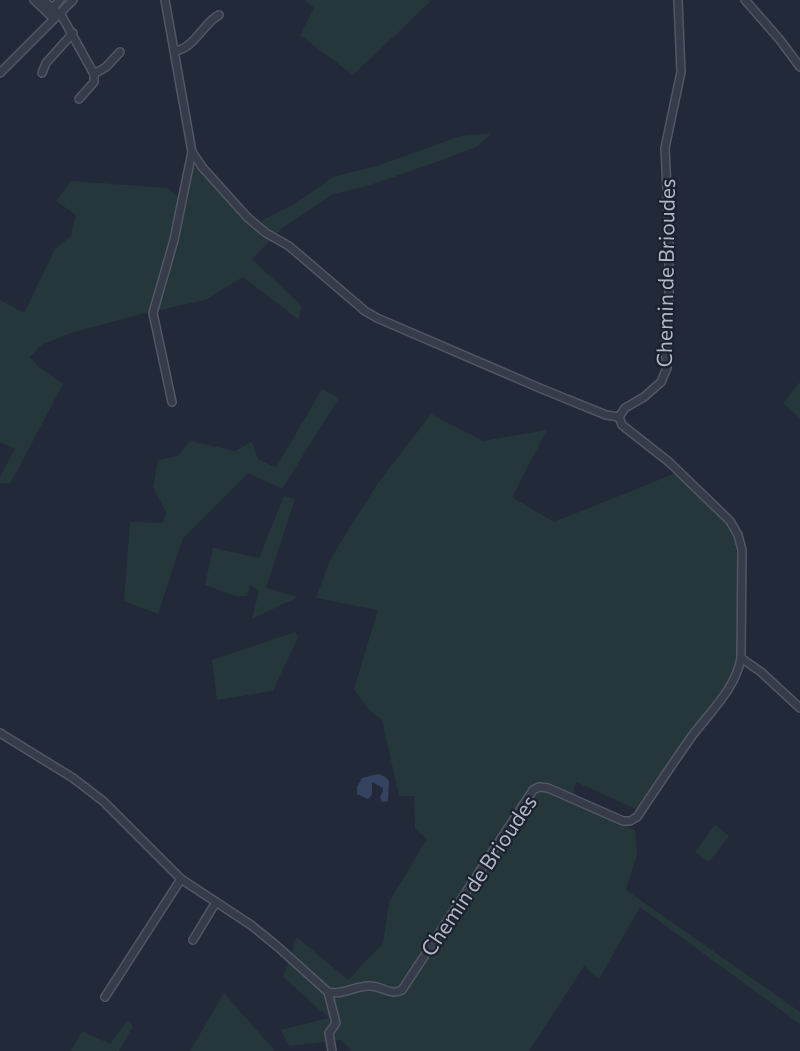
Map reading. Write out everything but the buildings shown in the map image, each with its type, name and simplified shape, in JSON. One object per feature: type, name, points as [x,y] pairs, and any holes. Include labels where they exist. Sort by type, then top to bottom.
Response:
[{"type":"street","points":[[34,0],[58,15],[73,33],[94,74],[94,82],[79,99]]},
{"type":"street","points":[[43,0],[50,11]]},
{"type":"street","points":[[50,11],[60,0]]},
{"type":"street","points":[[0,73],[73,0]]},
{"type":"street","points":[[165,0],[192,152],[174,240],[153,313],[172,402]]},
{"type":"street","name":"Chemin de Brioudes","points":[[328,992],[334,994],[370,986],[396,993],[402,990],[533,790],[539,787],[548,788],[623,821],[630,821],[637,817],[739,670],[742,550],[738,535],[730,521],[719,510],[669,462],[622,425],[619,417],[625,408],[644,397],[661,382],[667,368],[665,352],[669,305],[669,233],[665,148],[681,72],[678,0]]},
{"type":"street","points":[[745,0],[780,40],[800,68]]},
{"type":"street","points":[[175,51],[184,49],[211,20],[219,15]]},
{"type":"street","points":[[42,73],[46,63],[73,33]]},
{"type":"street","points":[[94,74],[106,67],[120,52]]},
{"type":"street","points":[[192,152],[202,168],[248,219],[289,246],[376,318],[606,415],[619,417]]},
{"type":"street","points":[[741,658],[761,672],[800,708]]},
{"type":"street","points":[[0,733],[73,778],[103,801],[181,879],[251,925],[328,992],[336,1023],[329,1033],[332,1051]]},
{"type":"street","points":[[105,997],[181,879]]},
{"type":"street","points":[[193,940],[216,902]]},
{"type":"shaded area","points":[[305,0],[432,0],[353,75],[300,35],[314,8]]},
{"type":"shaded area","points":[[491,133],[478,146],[442,160],[370,185],[333,194],[282,228],[252,259],[302,306],[298,319],[243,277],[205,300],[71,333],[41,345],[30,357],[40,368],[63,384],[10,484],[0,483],[0,477],[15,449],[0,442],[0,300],[24,313],[55,249],[71,236],[76,215],[56,201],[71,181],[168,188],[187,204],[193,162],[252,229],[265,219],[295,204],[333,177],[380,165],[460,136]]},
{"type":"shaded area","points":[[800,382],[800,419],[783,403]]},
{"type":"shaded area","points":[[322,389],[339,398],[282,489],[248,473],[183,538],[158,614],[124,601],[130,522],[163,523],[166,512],[153,487],[158,460],[178,456],[190,441],[235,451],[252,442],[258,459],[276,468]]},
{"type":"shaded area","points":[[431,414],[483,441],[547,430],[512,497],[554,522],[676,473],[728,524],[734,537],[739,564],[737,662],[731,679],[694,728],[638,810],[576,782],[575,803],[635,830],[637,854],[626,890],[800,1012],[800,1024],[640,907],[599,979],[584,966],[529,1051],[352,1051],[341,1040],[289,1046],[281,1030],[329,1018],[283,977],[297,937],[348,980],[383,943],[389,902],[427,839],[415,829],[414,796],[399,796],[382,720],[367,708],[354,689],[378,610],[316,598],[331,558],[378,483]]},
{"type":"shaded area","points":[[284,496],[295,499],[266,588],[298,597],[252,619],[259,591],[250,585],[247,596],[235,596],[205,585],[213,548],[259,558]]},
{"type":"shaded area","points":[[295,632],[298,637],[273,691],[217,700],[212,660]]},
{"type":"shaded area","points":[[715,825],[729,836],[709,862],[695,852]]},
{"type":"shaded area","points":[[224,993],[275,1051],[190,1051]]},
{"type":"shaded area","points":[[127,1021],[133,1026],[119,1051],[71,1051],[82,1031],[110,1044]]},
{"type":"water","points":[[378,774],[389,781],[388,801],[382,802],[380,797],[383,788],[372,782],[372,794],[368,799],[357,794],[357,787],[362,778]]}]
